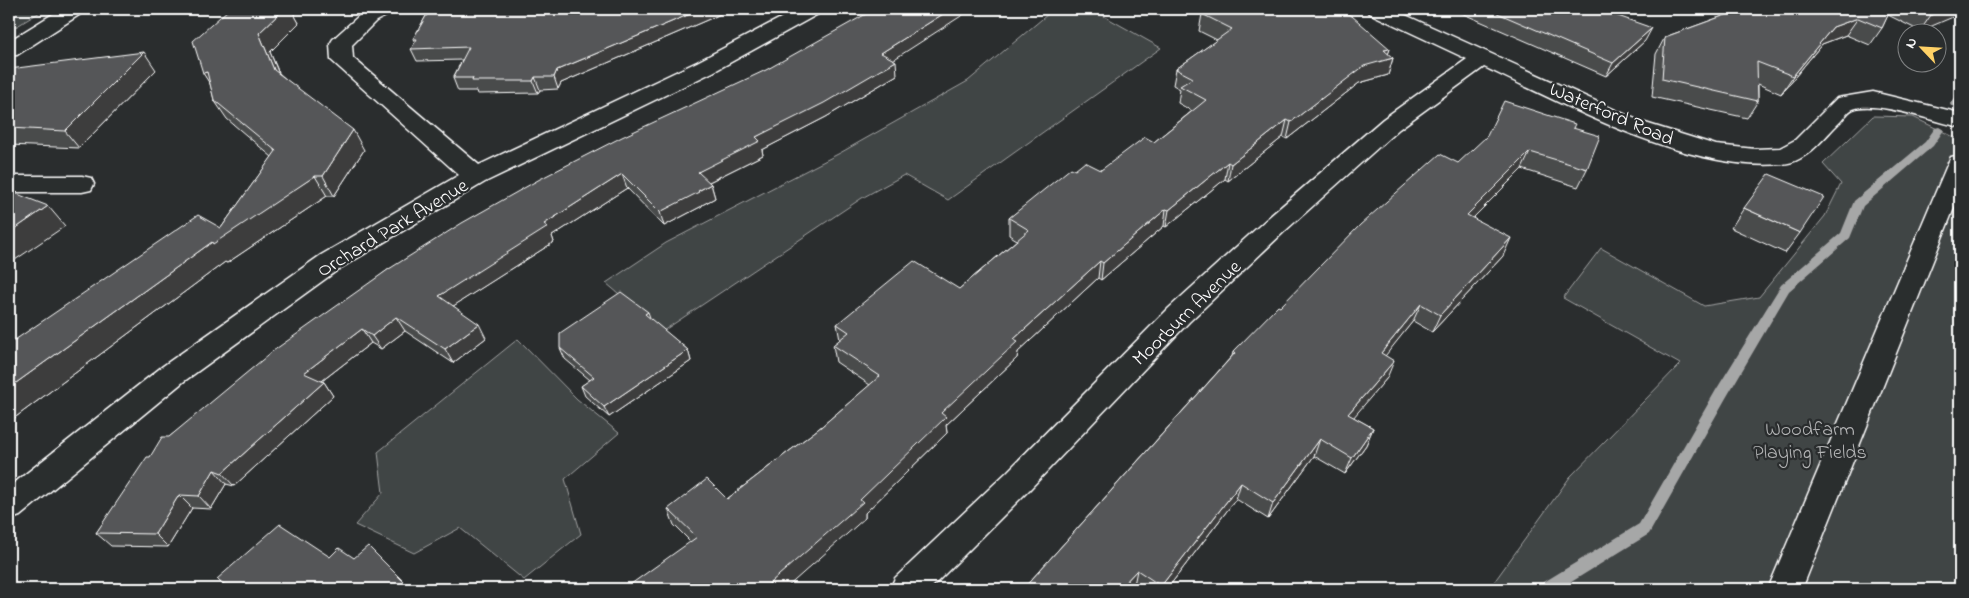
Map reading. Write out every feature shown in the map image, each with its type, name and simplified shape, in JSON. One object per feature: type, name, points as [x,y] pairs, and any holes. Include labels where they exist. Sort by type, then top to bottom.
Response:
[{"type":"street","points":[[9,50],[75,9]]},
{"type":"street","points":[[384,9],[369,17],[341,44],[342,60],[476,176]]},
{"type":"street","name":"Orchard Park Avenue","points":[[9,506],[173,374],[330,262],[476,176],[705,67],[813,9]]},
{"type":"street","name":"Waterford Road","points":[[1376,9],[1634,127],[1714,152],[1754,157],[1785,156],[1797,149],[1845,102],[1873,99],[1960,120]]},
{"type":"street","name":"Moorburn Avenue","points":[[908,589],[1025,474],[1179,315],[1277,224],[1391,124],[1484,58]]},
{"type":"street","points":[[1785,589],[1960,163]]},
{"type":"street","points":[[9,184],[82,184]]},
{"type":"green space","points":[[9,9],[45,9],[9,31]]},
{"type":"green space","points":[[1054,9],[1111,9],[1102,15],[1161,48],[948,200],[904,175],[862,198],[663,331],[606,283],[666,243],[840,153],[968,81]]},
{"type":"green space","name":"Woodfarm Playing Fields","points":[[1873,116],[1913,117],[1960,140],[1960,589],[1489,589],[1570,477],[1680,364],[1563,298],[1601,248],[1704,306],[1759,297],[1825,216],[1841,184],[1823,164]]},
{"type":"green space","points":[[518,339],[577,399],[619,433],[565,479],[581,534],[524,580],[460,528],[414,553],[355,525],[383,493],[378,452]]},
{"type":"building","points":[[229,9],[284,9],[259,33],[274,70],[353,130],[323,176],[315,176],[213,244],[212,242],[9,388],[9,344],[198,215],[221,228],[276,151],[214,100],[207,72],[203,73],[193,41]]},
{"type":"building","points":[[430,9],[702,9],[557,70],[554,77],[535,77],[533,81],[472,81],[473,78],[453,78],[469,47],[411,49],[417,39],[413,39]]},
{"type":"building","points":[[875,9],[951,9],[881,53],[896,61],[824,103],[756,137],[760,141],[698,172],[711,184],[699,192],[660,212],[622,174],[544,224],[548,227],[439,296],[479,324],[445,349],[396,317],[372,336],[362,329],[304,373],[324,382],[222,473],[214,470],[199,496],[179,495],[155,534],[96,533],[162,437],[169,437],[273,351],[389,269],[462,223],[540,179],[622,137],[766,70]]},
{"type":"building","points":[[1210,9],[1337,9],[1352,16],[1390,49],[1384,50],[1393,58],[1364,66],[1291,122],[1287,120],[1231,164],[1228,162],[1169,210],[1166,209],[1103,263],[1100,261],[1014,339],[1018,341],[941,413],[946,417],[860,500],[863,502],[763,589],[624,589],[697,537],[668,509],[707,479],[727,499],[822,426],[880,376],[833,345],[849,332],[837,324],[914,261],[959,289],[1029,230],[1009,218],[1071,168],[1075,170],[1085,162],[1101,170],[1145,137],[1154,142],[1206,100],[1180,86],[1193,78],[1176,69],[1232,29],[1202,14]]},
{"type":"building","points":[[1488,9],[1598,9],[1652,28],[1613,63]]},
{"type":"building","points":[[1742,9],[1891,9],[1882,28],[1858,18],[1833,27],[1793,76],[1757,62],[1758,101],[1662,79],[1665,37]]},
{"type":"building","points":[[1918,9],[1948,9],[1931,15]]},
{"type":"building","points":[[144,52],[65,131],[9,128],[9,69]]},
{"type":"building","points":[[1504,101],[1575,124],[1573,128],[1600,136],[1587,169],[1530,152],[1467,215],[1511,238],[1440,315],[1421,304],[1381,353],[1394,361],[1348,414],[1373,428],[1352,458],[1320,439],[1273,503],[1241,483],[1161,586],[1137,570],[1119,589],[1023,589],[1235,353],[1233,352],[1278,306],[1280,307],[1360,225],[1440,154],[1458,163],[1487,136]]},
{"type":"building","points":[[1769,174],[1824,197],[1800,233],[1744,208]]},
{"type":"building","points":[[12,192],[48,206],[9,233],[9,194]]},
{"type":"building","points":[[621,292],[648,312],[645,314],[688,350],[604,407],[581,386],[594,377],[560,348],[560,333]]},
{"type":"building","points":[[280,524],[330,557],[339,548],[354,558],[368,546],[411,589],[231,589],[217,579]]},
{"type":"waterway","points":[[1955,104],[1960,96]]},
{"type":"waterway","points":[[1551,589],[1550,587],[1644,529],[1721,394],[1785,288],[1846,235],[1858,204],[1929,144],[1939,130]]}]
